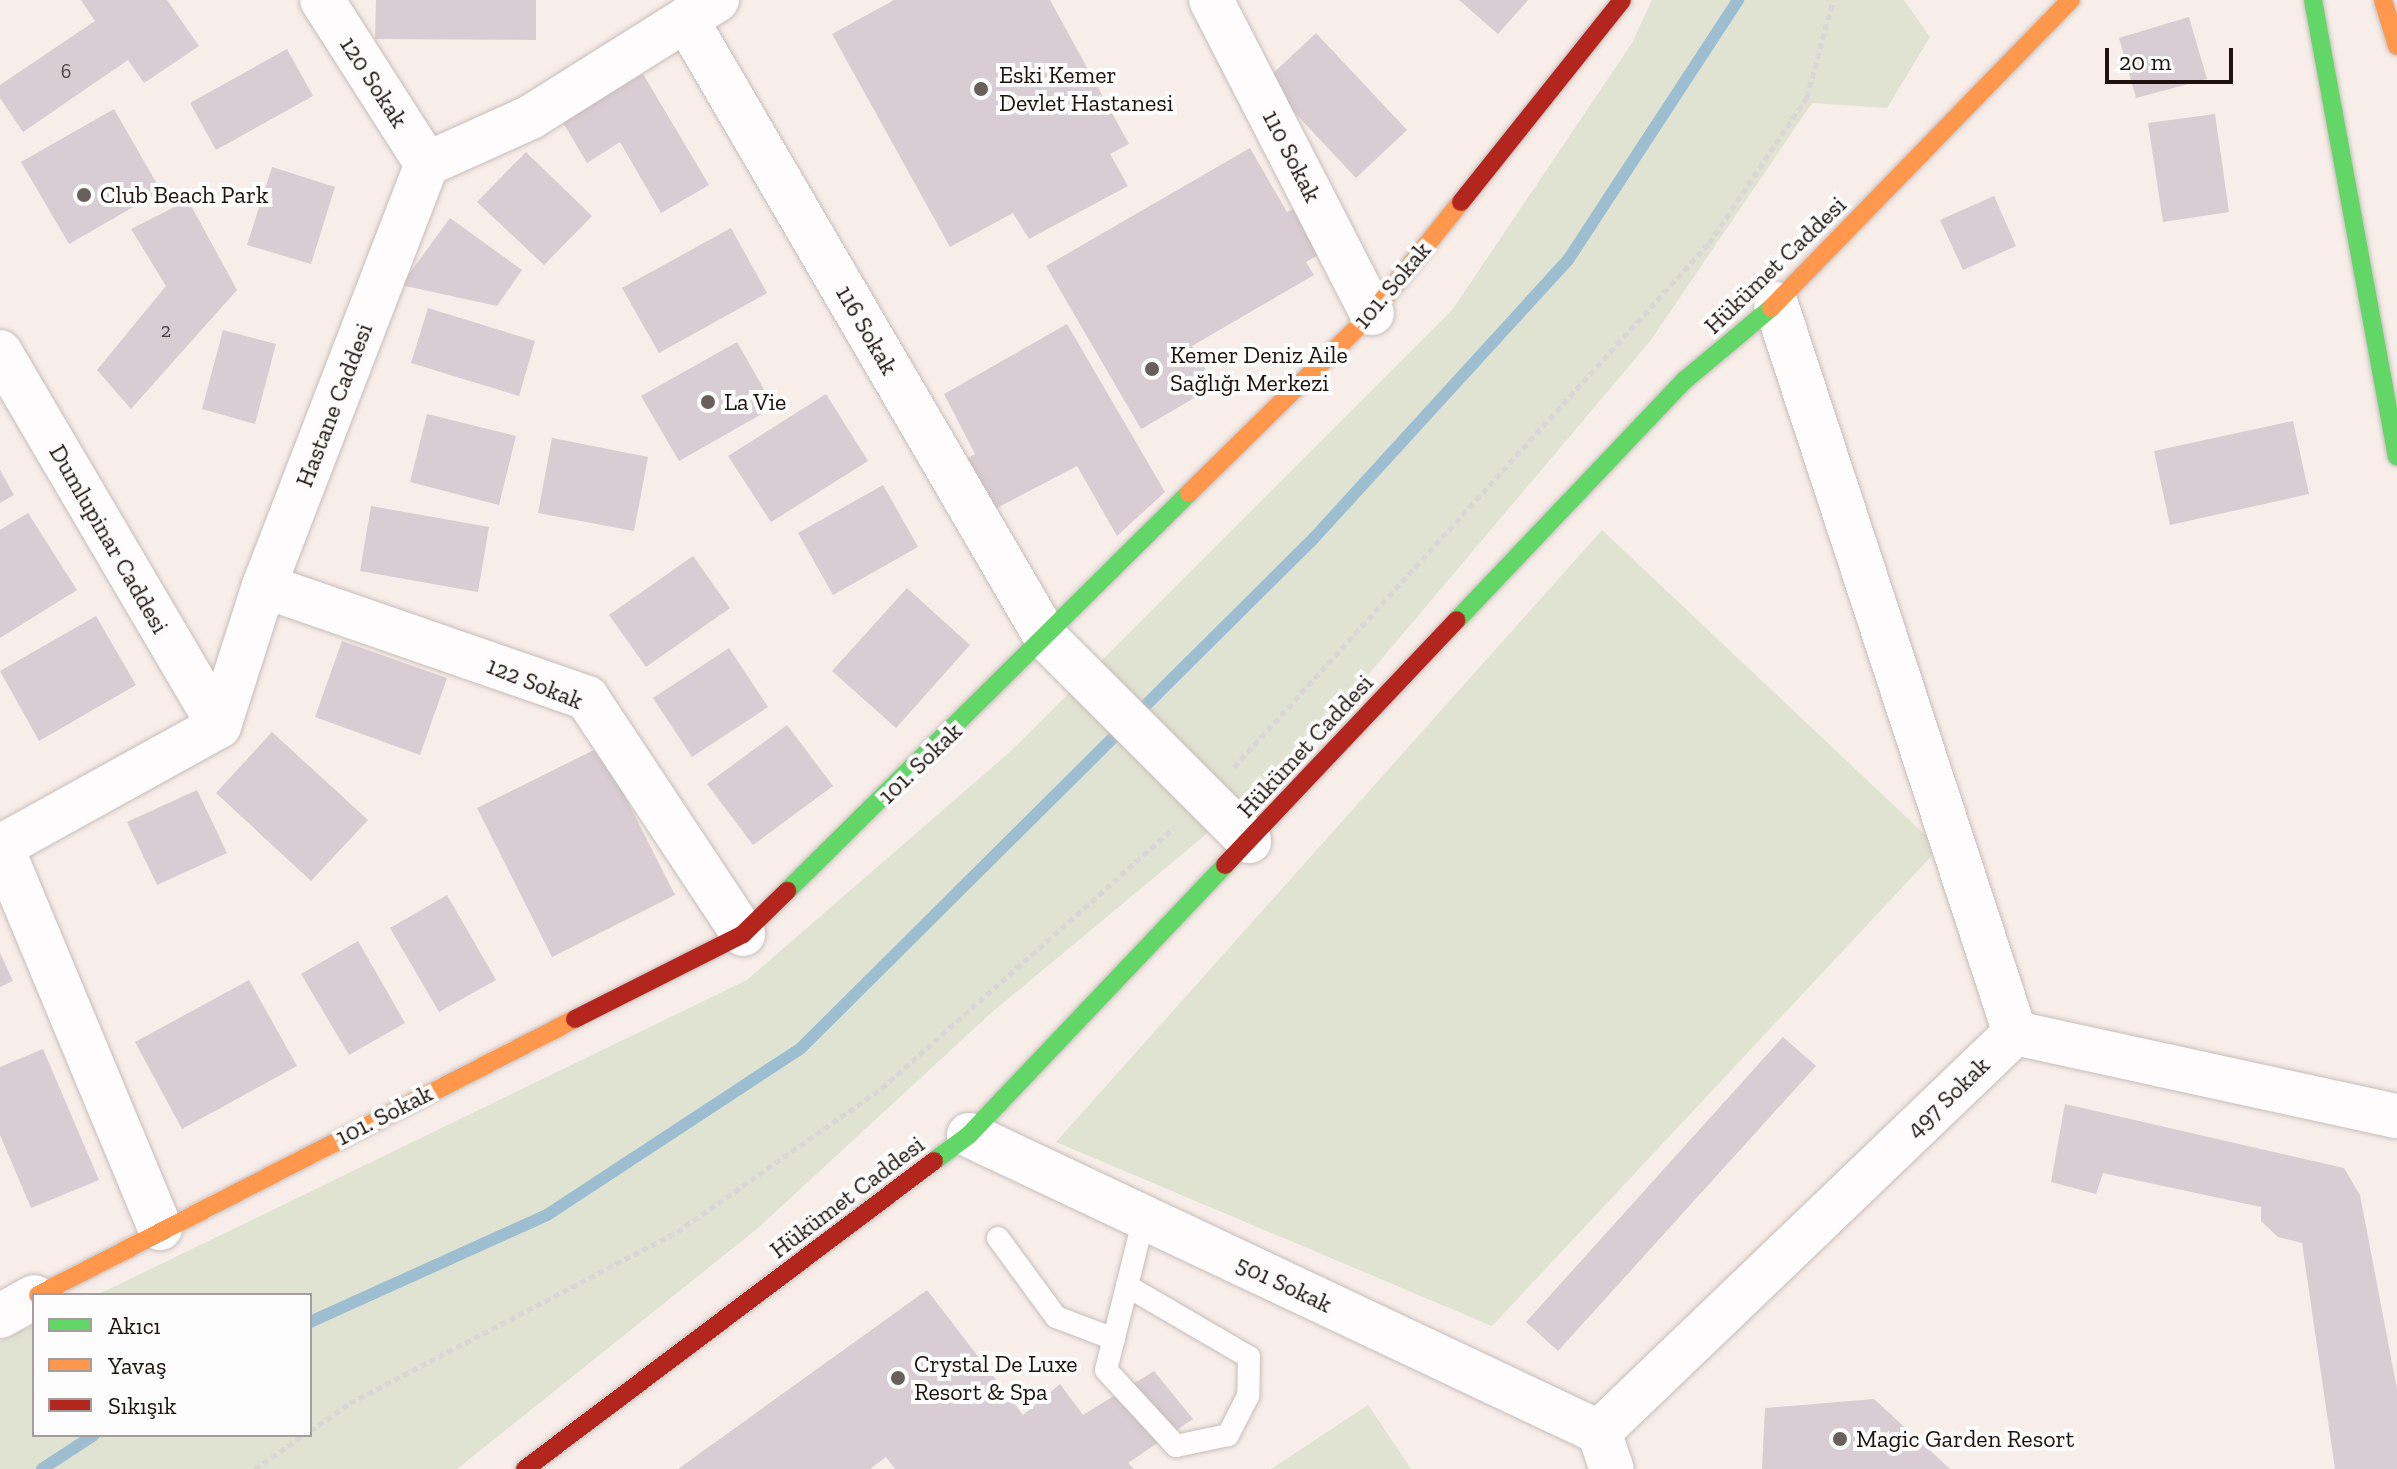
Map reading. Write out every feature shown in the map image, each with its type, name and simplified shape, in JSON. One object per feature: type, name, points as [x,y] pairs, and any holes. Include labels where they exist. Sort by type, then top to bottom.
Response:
[{"type":"street","name":"120 Sokak","points":[[322,0],[427,164]]},
{"type":"street","name":"110 Sokak","points":[[1211,0],[1372,313]]},
{"type":"street","name":"101. Sokak","points":[[41,1293],[160,1228],[743,934],[1047,639],[1372,313],[1622,0]]},
{"type":"street","name":"Hükümet Caddesi","points":[[525,1469],[969,1135],[1685,380],[1776,304],[2071,0]]},
{"type":"street","points":[[2313,0],[2397,456]]},
{"type":"street","points":[[2383,0],[2397,46]]},
{"type":"street","points":[[427,164],[531,117],[702,11]]},
{"type":"street","name":"116 Sokak","points":[[702,11],[1047,639],[1249,841]]},
{"type":"street","name":"Hastane Caddesi","points":[[219,726],[264,586],[427,164]]},
{"type":"street","points":[[1776,304],[2015,1033],[2397,1116]]},
{"type":"street","name":"Dumlupinar Caddesi","points":[[0,352],[219,726]]},
{"type":"street","name":"122 Sokak","points":[[264,586],[587,698],[743,934]]},
{"type":"street","points":[[160,1228],[0,846],[219,726]]},
{"type":"street","name":"497 Sokak","points":[[1606,1450],[2015,1033]]},
{"type":"street","name":"501 Sokak","points":[[969,1135],[1144,1218],[1606,1450]]},
{"type":"street","name":"101. Sokak","points":[[0,1316],[32,1298]]},
{"type":"lane","points":[[1127,1286],[1249,1357],[1248,1396],[1228,1435],[1176,1446],[1106,1370],[1114,1339],[1127,1286],[1144,1218]]},
{"type":"lane","points":[[998,1238],[1056,1317],[1114,1339]]},
{"type":"path","points":[[255,1469],[301,1437]]},
{"type":"green space","points":[[1652,0],[1904,0],[1930,37],[1887,108],[1812,103],[1651,340],[1298,758],[991,1013],[758,1228],[457,1469],[0,1469],[0,1341],[32,1326],[32,1437],[312,1437],[312,1293],[101,1293],[747,980],[1011,751],[1453,309],[1632,43]]},
{"type":"green space","points":[[1602,530],[1939,848],[1492,1326],[1056,1142]]},
{"type":"green space","points":[[1368,1405],[1411,1469],[1271,1469]]},
{"type":"building","points":[[81,0],[167,0],[199,46],[144,83],[128,60],[23,132],[0,98],[0,85],[95,21]]},
{"type":"building","points":[[376,0],[536,0],[536,40],[375,39]]},
{"type":"building","name":"Eski Kemer Devlet Hastanesi","points":[[894,0],[1050,0],[1129,144],[1110,154],[1128,186],[1029,239],[1013,213],[950,247],[832,34]]},
{"type":"building","points":[[1459,0],[1528,0],[1498,34]]},
{"type":"building","points":[[2189,17],[2207,79],[2136,98],[2119,38]]},
{"type":"building","points":[[1316,33],[1407,130],[1356,178],[1265,81]]},
{"type":"building","points":[[287,49],[313,96],[216,150],[190,103]]},
{"type":"building","points":[[643,74],[709,185],[661,213],[620,142],[587,163],[562,121]]},
{"type":"building","points":[[114,109],[161,191],[69,244],[21,162]]},
{"type":"building","points":[[2215,114],[2229,212],[2163,222],[2148,123]]},
{"type":"building","points":[[1250,148],[1287,212],[1301,205],[1327,250],[1306,262],[1314,275],[1192,346],[1215,386],[1141,429],[1046,266]]},
{"type":"building","points":[[526,152],[592,216],[544,265],[477,202]]},
{"type":"building","points":[[272,167],[335,187],[311,264],[247,245]]},
{"type":"building","points":[[1994,196],[2016,246],[1963,270],[1940,220]]},
{"type":"building","points":[[188,200],[237,290],[131,409],[97,370],[166,286],[131,229]]},
{"type":"building","points":[[450,218],[522,270],[497,306],[401,285]]},
{"type":"building","points":[[731,228],[767,293],[659,353],[622,288]]},
{"type":"building","points":[[428,308],[535,341],[519,396],[411,363]]},
{"type":"building","points":[[1067,324],[1165,492],[1117,536],[1077,466],[995,509],[964,460],[975,454],[944,394]]},
{"type":"building","points":[[223,330],[276,344],[255,424],[202,409]]},
{"type":"building","name":"La Vie","points":[[737,342],[774,407],[679,461],[641,396]]},
{"type":"building","points":[[826,394],[868,461],[771,522],[728,456]]},
{"type":"building","points":[[427,414],[516,436],[499,505],[410,482]]},
{"type":"building","points":[[2293,421],[2309,494],[2170,525],[2154,451]]},
{"type":"building","points":[[552,438],[648,457],[634,531],[538,513]]},
{"type":"building","points":[[0,470],[14,495],[0,503]]},
{"type":"building","points":[[883,485],[918,547],[833,595],[798,533]]},
{"type":"building","points":[[371,506],[489,527],[478,592],[360,571]]},
{"type":"building","points":[[28,513],[77,590],[0,638],[0,530]]},
{"type":"building","points":[[693,556],[730,608],[646,667],[609,615]]},
{"type":"building","points":[[907,588],[970,645],[896,728],[832,671]]},
{"type":"building","points":[[96,616],[136,685],[39,741],[0,671]]},
{"type":"building","points":[[342,641],[447,678],[420,755],[315,717]]},
{"type":"building","points":[[729,648],[768,707],[692,757],[653,698]]},
{"type":"building","points":[[787,725],[833,786],[753,845],[707,784]]},
{"type":"building","points":[[272,732],[368,820],[311,881],[216,793]]},
{"type":"building","points":[[600,747],[675,895],[552,957],[477,808]]},
{"type":"building","points":[[197,790],[227,853],[157,885],[127,822]]},
{"type":"building","points":[[447,895],[496,980],[439,1012],[390,928]]},
{"type":"building","points":[[358,941],[405,1023],[349,1055],[301,974]]},
{"type":"building","points":[[0,953],[13,981],[0,987]]},
{"type":"building","points":[[249,980],[297,1066],[182,1129],[135,1042]]},
{"type":"building","points":[[1783,1037],[1816,1066],[1558,1351],[1526,1322]]},
{"type":"building","points":[[43,1049],[99,1180],[31,1208],[0,1135],[0,1067]]},
{"type":"building","points":[[2065,1104],[2344,1168],[2360,1195],[2397,1389],[2397,1469],[2335,1469],[2302,1243],[2278,1237],[2261,1221],[2261,1207],[2103,1173],[2096,1194],[2051,1182]]},
{"type":"building","name":"Crystal De Luxe Resort & Spa","points":[[927,1290],[1023,1415],[1060,1384],[1083,1415],[1154,1371],[1193,1419],[1128,1463],[1134,1469],[895,1469],[886,1457],[870,1469],[678,1469]]},
{"type":"building","name":"Magic Garden Resort","points":[[1874,1399],[1950,1469],[1762,1469],[1765,1408]]},
{"type":"waterway","points":[[312,1321],[547,1215],[800,1049],[1314,538],[1568,260],[1738,0]]},
{"type":"waterway","points":[[42,1469],[91,1437]]},
{"type":"traffic: fast","points":[[2313,0],[2397,456]]},
{"type":"traffic: fast","points":[[1457,620],[1685,380],[1771,308]]},
{"type":"traffic: fast","points":[[787,891],[1189,493]]},
{"type":"traffic: fast","points":[[934,1161],[969,1135],[1225,865]]},
{"type":"traffic: slow","points":[[1771,308],[2071,0]]},
{"type":"traffic: slow","points":[[2383,0],[2397,46]]},
{"type":"traffic: slow","points":[[1189,493],[1372,313],[1461,202]]},
{"type":"traffic: slow","points":[[42,1293],[575,1019]]},
{"type":"traffic: jam","points":[[1461,202],[1622,0]]},
{"type":"traffic: jam","points":[[1225,865],[1457,620]]},
{"type":"traffic: jam","points":[[575,1019],[743,934],[787,891]]},
{"type":"traffic: jam","points":[[525,1469],[934,1161]]},
{"type":"place","name":"Eski Kemer Devlet Hastanesi","points":[[981,89]]},
{"type":"place","name":"Club Beach Park","points":[[84,195]]},
{"type":"place","name":"Kemer Deniz Aile Sağlığı Merkezi","points":[[1152,369]]},
{"type":"place","name":"La Vie","points":[[708,402]]},
{"type":"place","name":"Crystal De Luxe Resort & Spa","points":[[898,1378]]},
{"type":"place","name":"Magic Garden Resort","points":[[1840,1439]]}]
